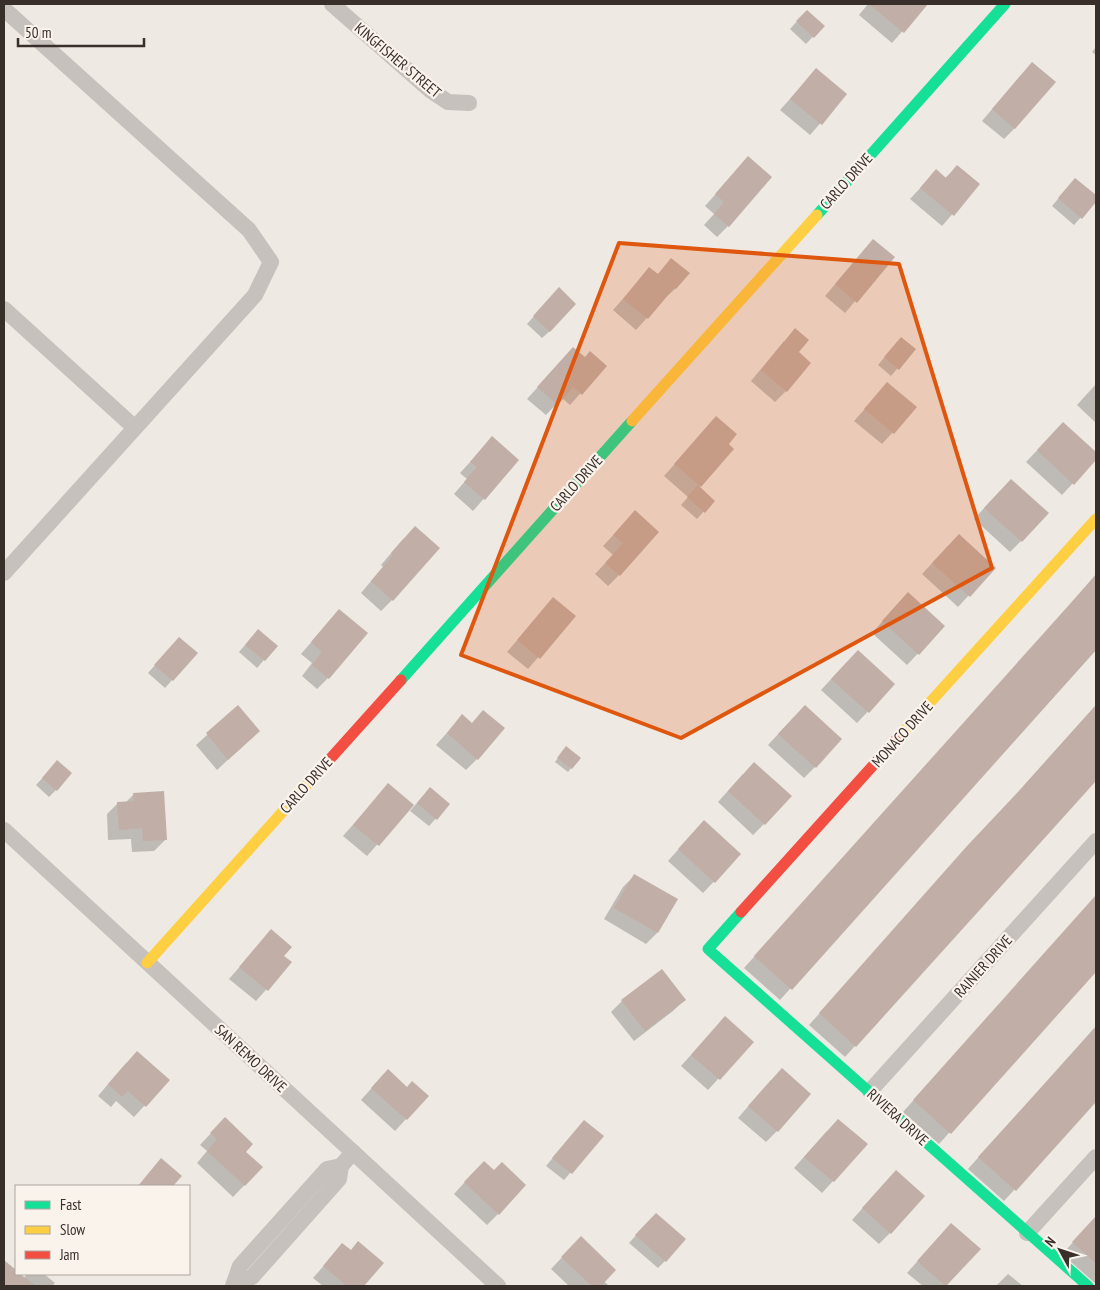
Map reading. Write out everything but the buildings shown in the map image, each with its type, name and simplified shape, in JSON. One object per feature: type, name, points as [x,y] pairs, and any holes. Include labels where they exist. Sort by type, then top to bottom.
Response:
[{"type":"street","name":"CARLO DRIVE","points":[[147,963],[1005,4]]},
{"type":"street","name":"KINGFISHER STREET","points":[[336,5],[430,90],[448,102],[469,103]]},
{"type":"street","points":[[4,9],[250,230],[271,262],[255,296],[134,427],[4,573]]},
{"type":"street","points":[[4,309],[134,427]]},
{"type":"street","name":"MONACO DRIVE","points":[[708,949],[1096,520]]},
{"type":"street","name":"SAN REMO DRIVE","points":[[4,830],[498,1286]]},
{"type":"street","name":"RAINIER DRIVE","points":[[870,1091],[1096,841]]},
{"type":"street","name":"RIVIERA DRIVE","points":[[708,949],[1088,1286]]},
{"type":"street","points":[[234,1286],[252,1276],[339,1179],[341,1166],[353,1152]]},
{"type":"street","points":[[1027,1232],[1096,1157]]},
{"type":"highlighted area","points":[[619,243],[899,264],[992,568],[681,738],[461,655]]},
{"type":"traffic: fast","points":[[817,215],[1005,4]]},
{"type":"traffic: fast","points":[[401,680],[632,421]]},
{"type":"traffic: fast","points":[[741,912],[708,949],[1088,1286]]},
{"type":"traffic: slow","points":[[632,421],[817,215]]},
{"type":"traffic: slow","points":[[896,740],[1096,519]]},
{"type":"traffic: slow","points":[[147,963],[321,769]]},
{"type":"traffic: jam","points":[[321,769],[401,680]]},
{"type":"traffic: jam","points":[[741,912],[896,740]]}]
